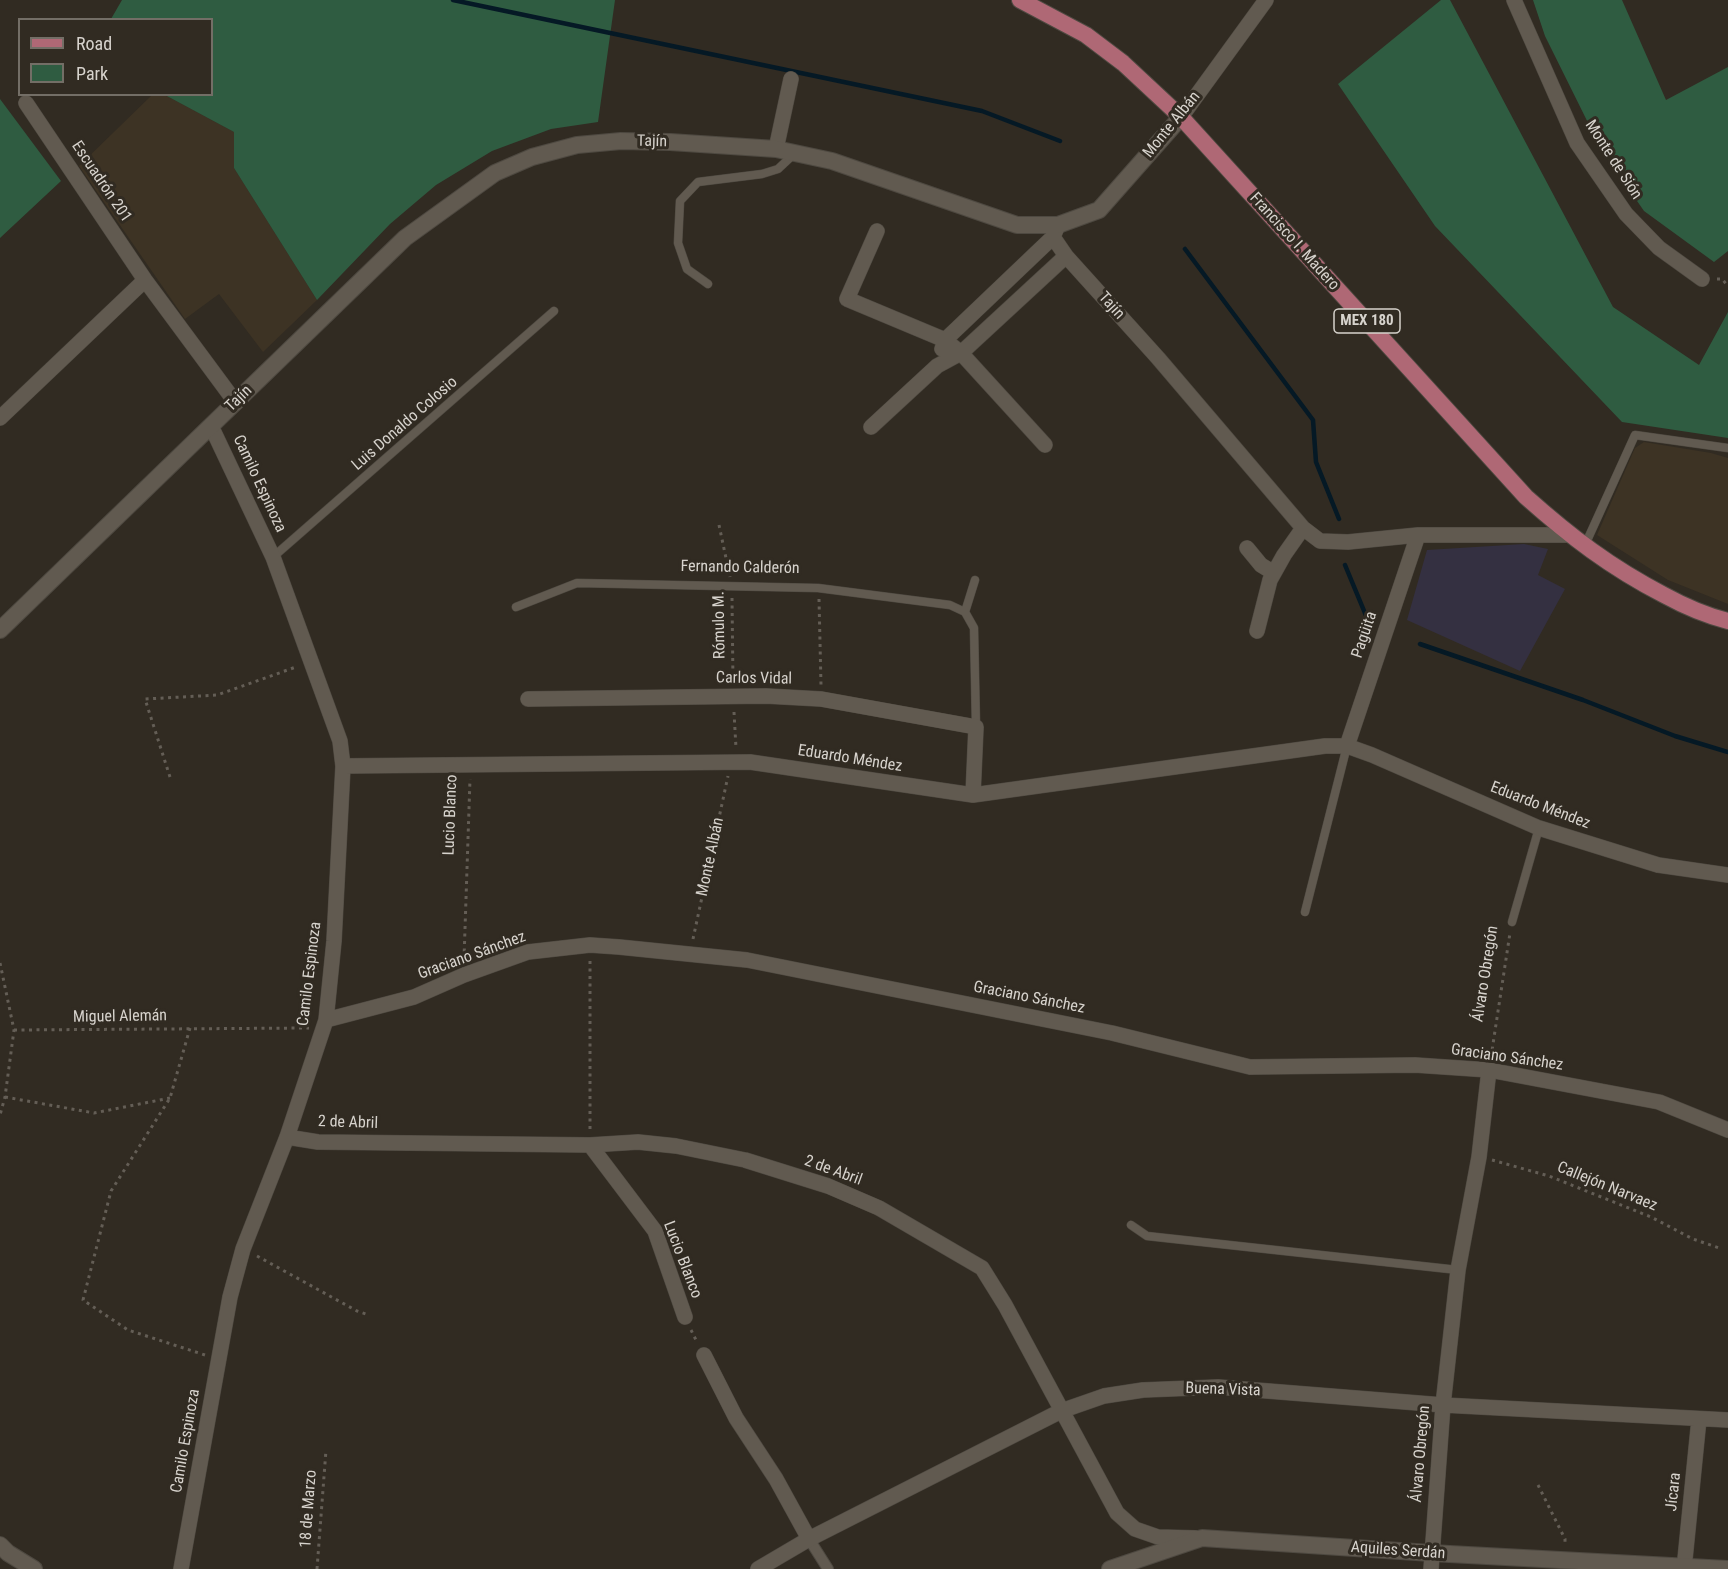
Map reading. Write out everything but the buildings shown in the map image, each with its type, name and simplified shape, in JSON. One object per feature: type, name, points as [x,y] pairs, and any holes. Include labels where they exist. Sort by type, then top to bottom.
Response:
[{"type":"main road","name":"Francisco I. Madero","points":[[1020,0],[1086,35],[1123,63],[1181,117],[1526,497],[1569,535],[1639,582],[1703,615],[1728,621]]},
{"type":"main road","name":"Monte Albán","points":[[1056,231],[1099,210],[1181,117]]},
{"type":"main road","name":"Tajín","points":[[0,630],[405,238],[495,173],[532,157],[577,145],[621,141],[776,149],[832,160],[1017,225],[1056,231]]},
{"type":"main road","name":"Aquiles Serdán","points":[[1110,1569],[1137,1564],[1202,1538],[1431,1561],[1566,1560],[1727,1569]]},
{"type":"main road","points":[[3,1552],[34,1569]]},
{"type":"street","name":"Monte Albán","points":[[1181,117],[1266,0]]},
{"type":"street","name":"Monte de Sión","points":[[1514,0],[1577,142],[1626,214],[1659,248],[1702,279]]},
{"type":"street","points":[[776,149],[791,79]]},
{"type":"street","name":"Escuadrón 201","points":[[26,103],[145,280],[236,403]]},
{"type":"street","points":[[877,231],[847,299],[945,340],[961,352],[1045,445]]},
{"type":"street","name":"Monte Albán","points":[[937,366],[945,340],[1056,231]]},
{"type":"street","name":"Tajín","points":[[1056,231],[1066,256],[1158,358],[1303,528],[1320,541],[1348,542],[1418,535]]},
{"type":"street","name":"Monte Albán","points":[[872,427],[937,366],[961,352],[1066,256]]},
{"type":"street","points":[[0,418],[145,280]]},
{"type":"street","points":[[998,290],[1010,307]]},
{"type":"street","name":"Camilo Espinoza","points":[[181,1569],[230,1297],[243,1249],[287,1137],[324,1024],[334,941],[343,766],[340,741],[273,557],[211,426]]},
{"type":"street","points":[[1257,631],[1270,580],[1303,528]]},
{"type":"street","points":[[1418,535],[1569,535]]},
{"type":"street","name":"Pagüita","points":[[1347,746],[1418,535]]},
{"type":"street","points":[[1247,548],[1261,565],[1274,573]]},
{"type":"street","name":"Carlos Vidal","points":[[528,699],[734,696],[821,699],[976,727]]},
{"type":"street","points":[[973,795],[976,727]]},
{"type":"street","name":"Eduardo Méndez","points":[[343,766],[734,762],[973,795],[1325,746],[1347,746],[1372,754],[1539,828],[1658,866],[1728,875]]},
{"type":"street","name":"Graciano Sánchez","points":[[324,1024],[414,996],[528,952],[590,945],[747,960],[1100,1031],[1250,1067],[1415,1065],[1489,1070],[1659,1102],[1728,1130]]},
{"type":"street","name":"Álvaro Obregón","points":[[1431,1561],[1443,1406],[1458,1270],[1479,1156],[1489,1070]]},
{"type":"street","name":"2 de Abril","points":[[287,1137],[318,1142],[590,1145],[638,1142],[676,1146],[745,1160],[828,1186],[879,1208],[981,1268],[1005,1305],[1117,1514],[1135,1529],[1158,1537],[1202,1538]]},
{"type":"street","name":"Lucio Blanco","points":[[590,1145],[655,1231],[685,1317]]},
{"type":"street","points":[[704,1355],[736,1418],[776,1479],[828,1569]]},
{"type":"street","name":"Buena Vista","points":[[758,1569],[809,1539],[1061,1411],[1104,1396],[1143,1390],[1218,1387],[1443,1406],[1728,1420]]},
{"type":"street","name":"Jícara","points":[[1684,1568],[1699,1419]]},
{"type":"lane","points":[[708,284],[687,268],[681,252],[678,243],[680,201],[698,182],[770,172],[778,169],[795,153]]},
{"type":"lane","name":"Luis Donaldo Colosio","points":[[273,557],[554,311]]},
{"type":"lane","points":[[1584,546],[1635,435],[1728,448]]},
{"type":"lane","points":[[975,580],[965,612],[974,628],[976,727]]},
{"type":"lane","name":"Fernando Calderón","points":[[516,607],[577,583],[818,588],[950,605],[965,612]]},
{"type":"lane","points":[[1305,912],[1347,746]]},
{"type":"lane","name":"Álvaro Obregón","points":[[1512,922],[1539,828]]},
{"type":"lane","points":[[1131,1224],[1147,1236],[1458,1270]]},
{"type":"path","name":"Rómulo M.","points":[[719,525],[732,585],[734,762]]},
{"type":"path","points":[[818,588],[821,699]]},
{"type":"path","points":[[170,777],[145,699],[217,695],[312,662]]},
{"type":"path","name":"Monte Albán","points":[[691,953],[734,762]]},
{"type":"path","name":"Lucio Blanco","points":[[464,975],[470,764]]},
{"type":"path","name":"Álvaro Obregón","points":[[1489,1070],[1512,922]]},
{"type":"path","points":[[590,945],[590,1145]]},
{"type":"path","points":[[0,963],[14,1030],[5,1097],[0,1115]]},
{"type":"path","points":[[190,1028],[324,1024]]},
{"type":"path","name":"Miguel Alemán","points":[[14,1030],[190,1028],[170,1098],[111,1191],[83,1300],[128,1330],[218,1359]]},
{"type":"path","points":[[5,1097],[94,1113],[170,1098]]},
{"type":"path","name":"Callejón Narvaez","points":[[1479,1156],[1549,1176],[1651,1217],[1693,1239],[1722,1249]]},
{"type":"path","points":[[243,1249],[366,1314]]},
{"type":"path","name":"Lucio Blanco","points":[[685,1317],[704,1355]]},
{"type":"path","name":"18 de Marzo","points":[[317,1569],[326,1450]]},
{"type":"path","points":[[1538,1485],[1565,1539],[1566,1560]]},
{"type":"shaded area","points":[[151,96],[167,96],[234,132],[234,168],[317,300],[263,352],[219,294],[185,319],[79,166]]},
{"type":"shaded area","points":[[1644,442],[1728,458],[1728,604],[1668,580],[1597,535],[1635,448]]},
{"type":"shaded area","points":[[1524,544],[1548,549],[1538,575],[1565,589],[1520,671],[1407,620],[1427,550]]},
{"type":"green space","points":[[122,0],[615,0],[598,122],[551,129],[492,151],[436,185],[390,224],[317,300],[234,168],[234,132],[167,96],[213,96],[213,18],[112,18]]},
{"type":"green space","points":[[1441,0],[1450,0],[1613,307],[1699,365],[1728,312],[1728,438],[1622,422],[1435,226],[1338,84]]},
{"type":"green space","points":[[1533,0],[1622,0],[1666,100],[1728,67],[1728,251],[1714,262],[1644,211],[1601,149],[1545,36]]},
{"type":"green space","points":[[0,99],[61,181],[0,238]]},
{"type":"waterway","points":[[453,0],[982,111],[1060,141]]},
{"type":"waterway","points":[[1185,249],[1313,420],[1316,462],[1339,519]]},
{"type":"waterway","points":[[1345,565],[1367,618]]},
{"type":"waterway","points":[[1420,644],[1583,700],[1675,736],[1728,752]]}]
